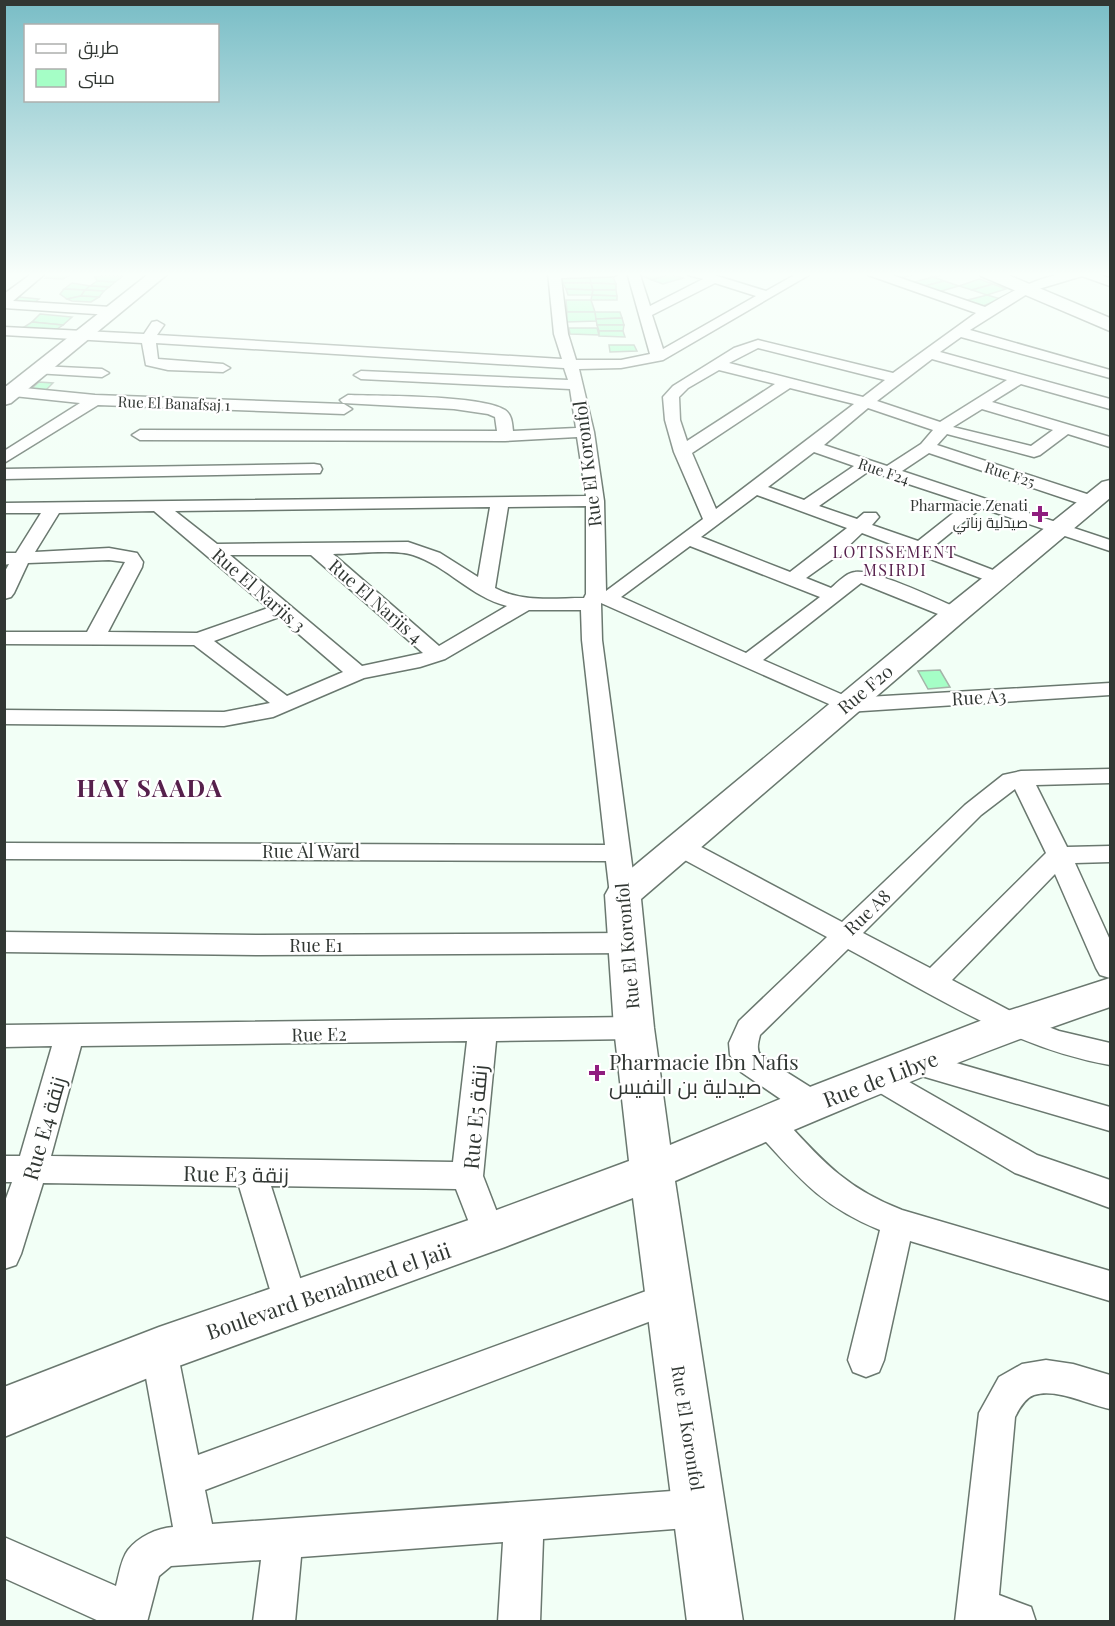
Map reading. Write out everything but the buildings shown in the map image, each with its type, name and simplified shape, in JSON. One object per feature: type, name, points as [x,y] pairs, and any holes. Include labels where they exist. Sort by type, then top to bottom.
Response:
[{"type":"street","points":[[7,390],[47,348]]},
{"type":"street","points":[[7,390],[40,370],[65,348]]},
{"type":"street","points":[[150,348],[151,362],[156,364],[223,368]]},
{"type":"street","points":[[197,404],[238,348]]},
{"type":"street","points":[[313,348],[371,351],[504,351],[595,366],[658,357],[674,348]]},
{"type":"street","name":"Rue El Koronfol","points":[[565,348],[577,385],[595,501],[598,598],[592,640],[621,874],[634,1028],[668,1299],[715,1622]]},
{"type":"street","points":[[655,348],[658,357]]},
{"type":"street","points":[[712,519],[682,452],[669,402],[677,390],[744,348]]},
{"type":"street","points":[[780,348],[896,378]]},
{"type":"street","points":[[598,598],[687,538],[812,446],[896,378],[939,348]]},
{"type":"street","points":[[1019,348],[1110,376]]},
{"type":"street","points":[[1038,353],[1045,348]]},
{"type":"street","points":[[299,506],[321,453],[371,351]]},
{"type":"street","points":[[931,354],[1110,404]]},
{"type":"street","points":[[718,365],[867,403],[944,429],[1034,452],[1065,429]]},
{"type":"street","points":[[40,370],[102,373]]},
{"type":"street","points":[[361,375],[577,385]]},
{"type":"street","points":[[1083,396],[1110,376]]},
{"type":"street","points":[[889,472],[927,447],[949,422],[1019,379]]},
{"type":"street","points":[[682,452],[786,383]]},
{"type":"street","name":"Rue El Banafsaj 1","points":[[7,390],[95,400],[143,418],[197,404],[476,406],[501,413],[505,436]]},
{"type":"street","points":[[4,458],[95,400]]},
{"type":"street","points":[[980,404],[1110,442]]},
{"type":"street","points":[[133,473],[143,418],[321,453]]},
{"type":"street","points":[[4,474],[133,473],[505,436],[586,432]]},
{"type":"street","name":"Rue F24","points":[[812,446],[1110,546]]},
{"type":"street","name":"Rue F25","points":[[927,447],[1102,495]]},
{"type":"street","points":[[807,507],[866,465]]},
{"type":"street","points":[[754,488],[807,507],[866,522],[920,548],[999,579]]},
{"type":"street","name":"Rue F20","points":[[621,874],[679,846],[955,614],[1102,495]]},
{"type":"street","points":[[4,508],[595,501]]},
{"type":"street","points":[[485,590],[500,502]]},
{"type":"street","points":[[920,548],[978,502]]},
{"type":"street","name":"Rue El Narjis 3","points":[[159,507],[214,550],[281,610],[358,673]]},
{"type":"street","points":[[4,593],[13,559],[53,508]]},
{"type":"street","points":[[792,579],[866,522]]},
{"type":"street","points":[[687,538],[833,595]]},
{"type":"street","name":"Rue El Narjis 4","points":[[315,548],[438,655]]},
{"type":"street","name":"Rue El Narjis 4","points":[[214,550],[315,548],[420,550],[503,599],[526,603]]},
{"type":"street","points":[[13,559],[109,554],[125,555],[133,559],[133,567],[95,637]]},
{"type":"street","points":[[750,660],[857,577],[863,577],[955,614]]},
{"type":"street","points":[[4,717],[224,719],[273,710],[358,673],[420,661],[438,655],[526,603],[598,598],[750,660],[847,705]]},
{"type":"street","points":[[4,638],[199,639],[281,610]]},
{"type":"street","points":[[199,639],[284,704]]},
{"type":"street","name":"Rue A3","points":[[847,705],[1110,689]]},
{"type":"street","points":[[1110,776],[1021,778],[1110,968]]},
{"type":"street","name":"Rue A8","points":[[812,1104],[751,1064],[743,1052],[743,1041],[749,1029],[973,810],[1005,784],[1021,778]]},
{"type":"street","points":[[679,846],[1012,1025],[1056,1041],[1110,1054]]},
{"type":"street","name":"Rue Al Ward","points":[[4,850],[621,874]]},
{"type":"street","points":[[933,982],[1059,855],[1110,854]]},
{"type":"street","name":"Rue E1","points":[[4,942],[260,945],[628,943]]},
{"type":"street","name":"Rue de Libye","points":[[653,1171],[812,1104],[1012,1025],[1110,992]]},
{"type":"street","name":"Rue E2","points":[[4,1036],[482,1032],[634,1028]]},
{"type":"street","name":"Rue E5 زنقة","points":[[482,1032],[467,1176],[489,1233]]},
{"type":"street","name":"Rue E4 زنقة","points":[[4,1254],[18,1169],[69,1036]]},
{"type":"street","points":[[918,1064],[1110,1119]]},
{"type":"street","points":[[880,1079],[1026,1164],[1110,1194]]},
{"type":"street","points":[[768,1123],[815,1174],[840,1195],[863,1209],[898,1223],[1110,1286]]},
{"type":"street","name":"Rue E3 زنقة","points":[[18,1169],[467,1176]]},
{"type":"street","name":"Boulevard Benahmed el Jaii","points":[[4,1412],[159,1350],[489,1233],[653,1171]]},
{"type":"street","points":[[251,1173],[291,1303]]},
{"type":"street","points":[[866,1360],[898,1223]]},
{"type":"street","points":[[183,1479],[668,1299]]},
{"type":"street","points":[[159,1350],[196,1544]]},
{"type":"street","points":[[1016,1622],[977,1614],[997,1413],[1005,1398],[1022,1380],[1036,1377],[1054,1378],[1110,1392]]},
{"type":"street","points":[[4,1557],[127,1618],[142,1564],[163,1547],[700,1508]]},
{"type":"street","points":[[519,1622],[524,1521]]},
{"type":"street","points":[[274,1622],[283,1538]]},
{"type":"place","name":"Pharmacie Zenati صيدلية زناتي","points":[[1040,514]]},
{"type":"place","name":"Pharmacie Ibn Nafis صيدلية بن النفيس","points":[[597,1073]]},
{"type":"district","name":"LOTISSEMENT MSIRDI","points":[[895,560]]},
{"type":"district","name":"HAY SAADA","points":[[150,787]]}]
